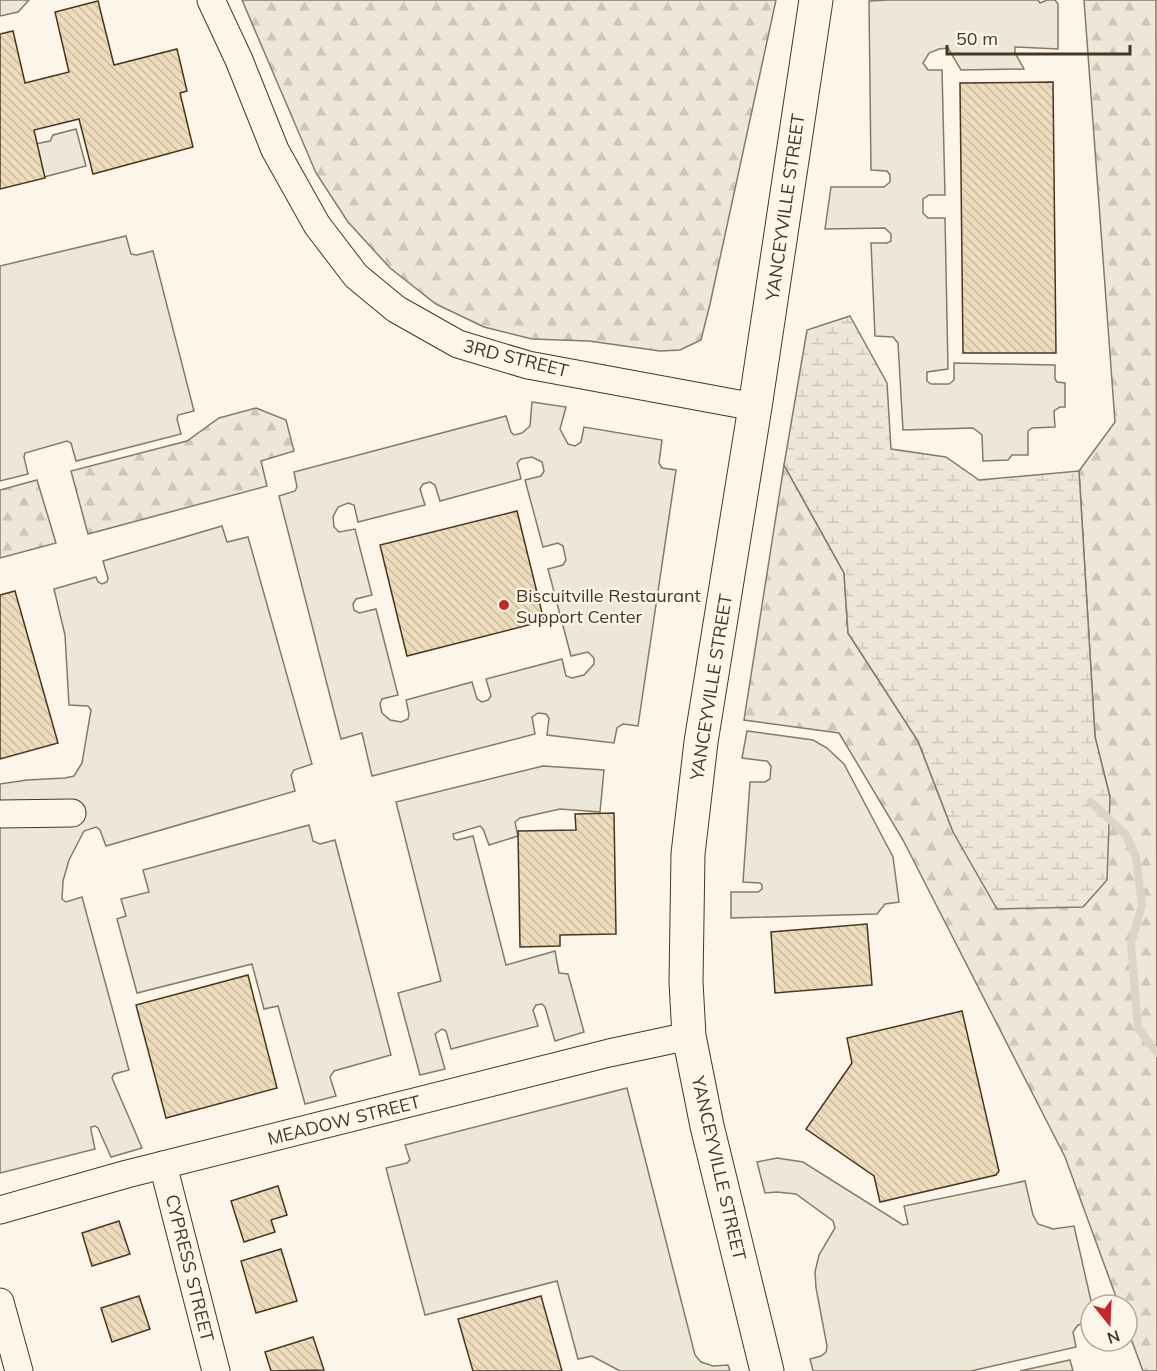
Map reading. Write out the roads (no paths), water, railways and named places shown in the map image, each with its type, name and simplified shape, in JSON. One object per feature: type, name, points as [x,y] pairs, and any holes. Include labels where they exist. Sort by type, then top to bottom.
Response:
[{"type":"main road","name":"YANCEYVILLE STREET","points":[[767,1371],[707,1126],[689,1036],[686,982],[688,854],[701,742],[755,407],[816,0]]},
{"type":"street","name":"3RD STREET","points":[[212,0],[276,150],[317,225],[356,276],[396,309],[458,344],[528,364],[755,407]]},
{"type":"street","points":[[0,814],[72,813]]},
{"type":"street","name":"MEADOW STREET","points":[[0,1210],[163,1165],[598,1056],[689,1036]]},
{"type":"street","name":"CYPRESS STREET","points":[[163,1165],[216,1371]]},
{"type":"street","points":[[0,1302],[19,1371]]},
{"type":"waterway","points":[[1091,802],[1126,835],[1136,857],[1142,905],[1131,944],[1138,1028],[1157,1053]]},
{"type":"place","name":"Biscuitville Restaurant Support Center","points":[[504,605]]}]
